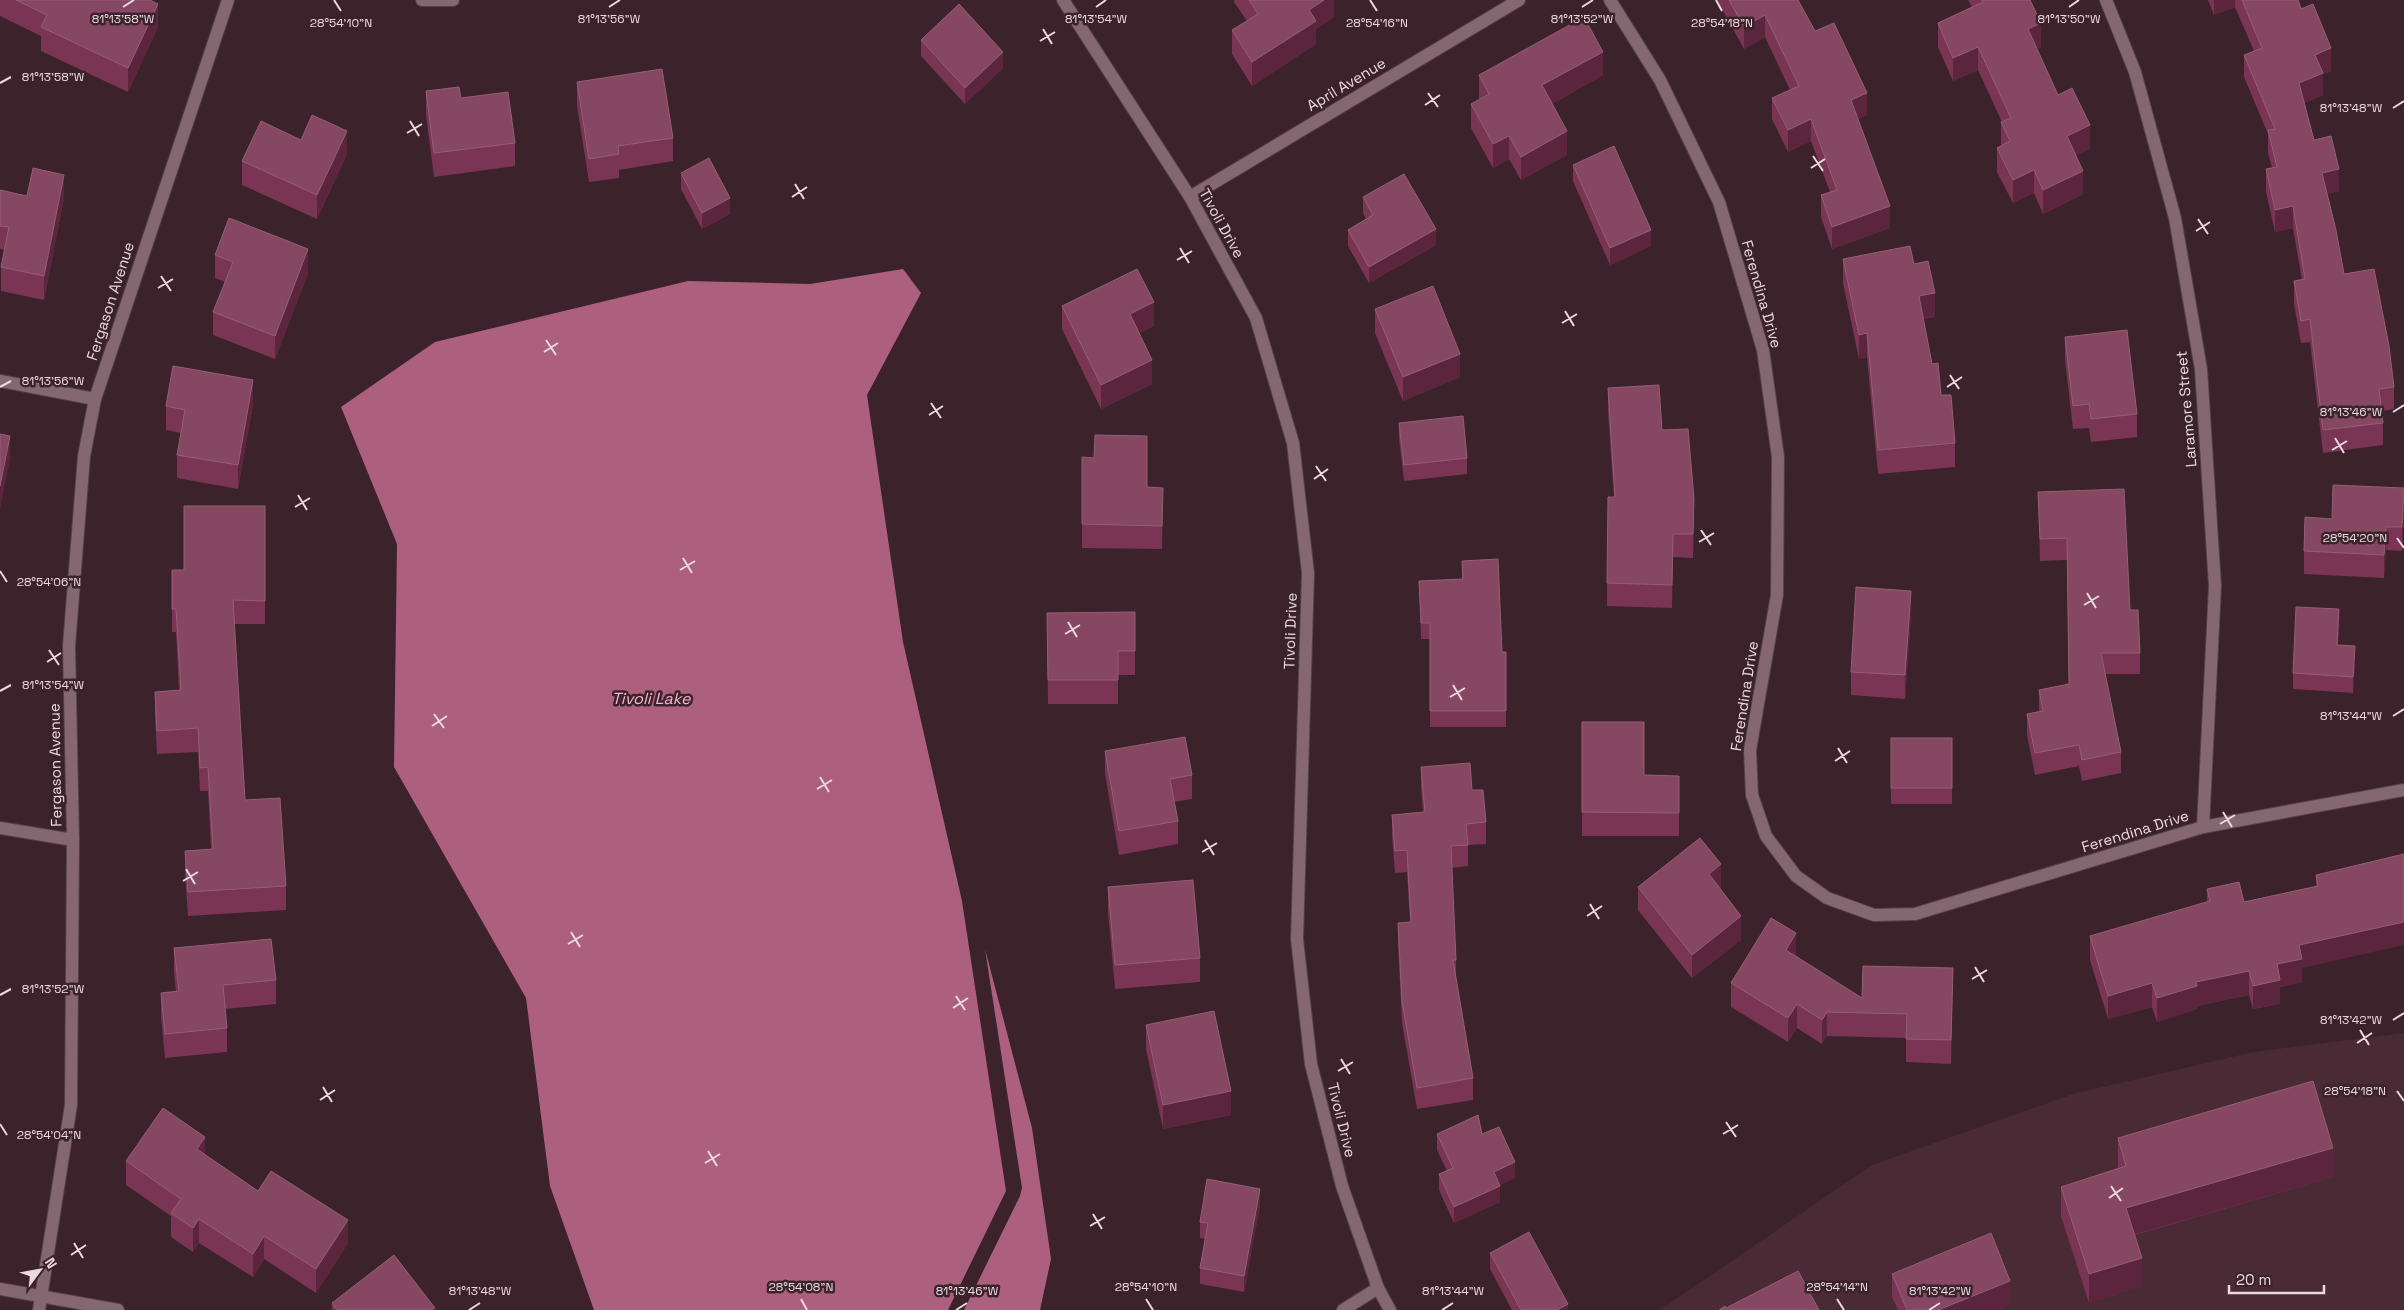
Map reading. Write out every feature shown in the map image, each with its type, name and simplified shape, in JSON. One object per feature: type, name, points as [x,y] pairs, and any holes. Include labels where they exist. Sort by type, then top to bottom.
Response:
[{"type":"street","name":"Fergason Avenue","points":[[40,1304],[71,1105],[72,840],[69,646],[84,456],[95,399],[228,0]]},
{"type":"street","points":[[422,0],[453,0]]},
{"type":"street","name":"Tivoli Drive","points":[[1063,0],[1190,197],[1256,318],[1293,443],[1308,573],[1297,939],[1311,1064],[1342,1186],[1378,1288],[1390,1310]]},
{"type":"street","name":"April Avenue","points":[[1190,197],[1519,0]]},
{"type":"street","name":"Ferendina Drive","points":[[1610,0],[1660,80],[1719,202],[1763,350],[1778,457],[1777,595],[1750,750],[1752,795],[1766,836],[1796,876],[1827,898],[1874,915],[1915,914],[2203,827],[2404,790]]},
{"type":"street","name":"Laramore Street","points":[[2106,0],[2135,72],[2175,218],[2201,369],[2215,586],[2203,827]]},
{"type":"street","points":[[0,381],[95,399]]},
{"type":"street","points":[[0,828],[72,840]]},
{"type":"street","points":[[1343,1310],[1378,1288]]},
{"type":"street","points":[[0,1290],[40,1304],[118,1310]]},
{"type":"shaded area","points":[[2404,1033],[2404,1310],[1660,1310],[1872,1165],[2073,1094],[2253,1052]]},
{"type":"water","name":"Tivoli Lake","points":[[903,269],[921,293],[867,395],[903,642],[962,901],[1006,1191],[948,1310],[594,1310],[550,1186],[526,998],[394,767],[397,544],[341,407],[435,342],[688,281],[810,284]]},
{"type":"water","points":[[985,949],[1032,1128],[1051,1259],[1040,1310],[964,1310],[1020,1196],[1022,1188]]},
{"type":"building","points":[[16,0],[150,0],[158,4],[128,68],[41,27],[47,15]]},
{"type":"building","points":[[1249,0],[1324,0],[1309,10],[1316,21],[1252,62],[1232,30],[1258,14]]},
{"type":"building","points":[[1729,0],[1798,0],[1815,31],[1834,23],[1867,93],[1851,100],[1890,206],[1832,227],[1821,195],[1837,190],[1811,119],[1788,130],[1772,98],[1799,86],[1765,15],[1744,27]]},
{"type":"building","points":[[1982,0],[2030,0],[2041,23],[2028,29],[2058,95],[2072,88],[2090,125],[2067,136],[2083,171],[2043,190],[2034,170],[2013,180],[1997,148],[2010,141],[2001,122],[2011,118],[1978,47],[1953,58],[1938,23],[1983,2]]},
{"type":"building","points":[[2242,0],[2298,0],[2301,9],[2313,4],[2331,48],[2315,55],[2323,73],[2299,83],[2314,140],[2331,136],[2339,169],[2322,173],[2336,230],[2344,274],[2374,269],[2389,346],[2394,387],[2379,389],[2383,423],[2323,430],[2310,319],[2301,321],[2294,281],[2305,279],[2293,206],[2275,210],[2266,169],[2277,167],[2268,130],[2275,129],[2244,55],[2262,48]]},
{"type":"building","points":[[959,4],[1003,52],[965,88],[921,40]]},
{"type":"building","points":[[1584,17],[1603,52],[1542,85],[1567,131],[1521,157],[1509,136],[1493,144],[1471,104],[1489,94],[1479,75]]},
{"type":"building","points":[[662,69],[673,138],[618,146],[619,154],[589,159],[577,82]]},
{"type":"building","points":[[459,87],[461,98],[508,92],[515,143],[434,153],[426,91]]},
{"type":"building","points":[[312,115],[347,131],[317,195],[242,161],[261,121],[301,140]]},
{"type":"building","points":[[1614,146],[1651,230],[1610,248],[1573,165]]},
{"type":"building","points":[[709,158],[730,198],[702,213],[681,173]]},
{"type":"building","points":[[33,168],[64,175],[44,276],[1,267],[9,227],[0,226],[0,190],[27,196]]},
{"type":"building","points":[[1404,174],[1436,229],[1369,267],[1348,230],[1373,215],[1363,197]]},
{"type":"building","points":[[229,218],[308,249],[275,336],[213,312],[233,262],[215,255]]},
{"type":"building","points":[[1910,246],[1914,264],[1928,261],[1935,293],[1919,296],[1932,364],[1938,363],[1941,395],[1951,395],[1955,443],[1878,450],[1867,333],[1859,335],[1843,259]]},
{"type":"building","points":[[1137,269],[1154,302],[1130,314],[1152,360],[1101,385],[1062,306]]},
{"type":"building","points":[[1433,286],[1460,354],[1403,377],[1375,309]]},
{"type":"building","points":[[2127,330],[2137,414],[2091,419],[2089,404],[2073,406],[2065,337]]},
{"type":"building","points":[[173,366],[253,380],[238,465],[177,455],[185,410],[166,406]]},
{"type":"building","points":[[1659,385],[1662,430],[1688,429],[1694,499],[1693,534],[1673,534],[1672,585],[1607,583],[1608,497],[1615,497],[1608,388]]},
{"type":"building","points":[[1463,416],[1467,458],[1404,465],[1399,423]]},
{"type":"building","points":[[0,434],[10,436],[0,486]]},
{"type":"building","points":[[1095,435],[1147,436],[1147,487],[1163,488],[1162,526],[1082,524],[1082,457],[1094,458]]},
{"type":"building","points":[[2333,485],[2404,488],[2402,527],[2386,527],[2384,555],[2304,551],[2305,517],[2332,519]]},
{"type":"building","points":[[2124,489],[2130,610],[2138,610],[2140,653],[2101,653],[2121,752],[2082,760],[2079,745],[2035,753],[2027,714],[2043,711],[2039,690],[2069,684],[2067,538],[2040,539],[2038,492]]},
{"type":"building","points":[[184,506],[265,506],[265,601],[233,600],[245,800],[280,798],[286,886],[188,892],[185,851],[213,849],[208,767],[200,768],[198,728],[157,731],[155,692],[181,690],[176,609],[172,609],[172,570],[184,570]]},
{"type":"building","points":[[1498,559],[1502,652],[1506,652],[1506,711],[1430,711],[1430,623],[1421,623],[1419,581],[1463,579],[1462,561]]},
{"type":"building","points":[[1856,587],[1911,591],[1905,675],[1851,672]]},
{"type":"building","points":[[2296,607],[2339,609],[2337,645],[2355,646],[2353,677],[2293,673]]},
{"type":"building","points":[[1135,612],[1135,651],[1118,651],[1118,680],[1048,680],[1047,613]]},
{"type":"building","points":[[1582,722],[1644,722],[1644,775],[1679,776],[1679,813],[1582,812]]},
{"type":"building","points":[[1185,737],[1192,775],[1170,779],[1178,821],[1119,831],[1105,751]]},
{"type":"building","points":[[1891,738],[1952,738],[1952,788],[1891,788]]},
{"type":"building","points":[[1470,763],[1472,790],[1483,790],[1486,822],[1466,824],[1468,845],[1451,846],[1456,960],[1453,960],[1473,1078],[1417,1088],[1402,1001],[1398,923],[1411,922],[1407,850],[1395,851],[1392,815],[1425,812],[1421,767]]},
{"type":"building","points":[[1700,838],[1721,864],[1709,874],[1741,916],[1692,955],[1638,887]]},
{"type":"building","points":[[2404,854],[2404,922],[2299,945],[2302,959],[2277,964],[2280,980],[2253,986],[2249,971],[2196,982],[2197,986],[2157,998],[2152,983],[2108,996],[2090,936],[2210,901],[2207,889],[2239,882],[2244,902],[2318,886],[2316,875]]},
{"type":"building","points":[[1193,880],[1200,958],[1115,965],[1108,887]]},
{"type":"building","points":[[1771,918],[1796,933],[1786,950],[1862,998],[1863,966],[1953,968],[1951,1040],[1906,1039],[1907,1014],[1827,1012],[1822,1020],[1797,1004],[1788,1018],[1731,983]]},
{"type":"building","points":[[271,939],[276,980],[223,985],[227,1028],[165,1034],[161,993],[179,991],[174,948]]},
{"type":"building","points":[[1214,1011],[1231,1091],[1163,1105],[1146,1025]]},
{"type":"building","points":[[2313,1081],[2333,1148],[2126,1208],[2142,1258],[2089,1274],[2061,1187],[2126,1166],[2118,1138]]},
{"type":"building","points":[[163,1108],[205,1137],[197,1149],[258,1191],[271,1171],[348,1220],[316,1269],[264,1236],[253,1254],[199,1219],[193,1228],[171,1213],[181,1199],[126,1161]]},
{"type":"building","points":[[1478,1115],[1482,1134],[1499,1127],[1515,1162],[1494,1172],[1500,1186],[1454,1207],[1439,1174],[1453,1168],[1437,1134]]},
{"type":"building","points":[[1207,1179],[1260,1189],[1244,1276],[1200,1268],[1208,1223],[1200,1222]]},
{"type":"building","points":[[1529,1232],[1568,1304],[1557,1310],[1521,1310],[1490,1253]]},
{"type":"building","points":[[1991,1233],[2010,1281],[1938,1310],[1907,1310],[1892,1274]]},
{"type":"building","points":[[394,1255],[435,1308],[432,1310],[337,1310],[332,1303]]},
{"type":"building","points":[[1798,1271],[1819,1310],[1719,1310],[1725,1306],[1726,1308]]}]
